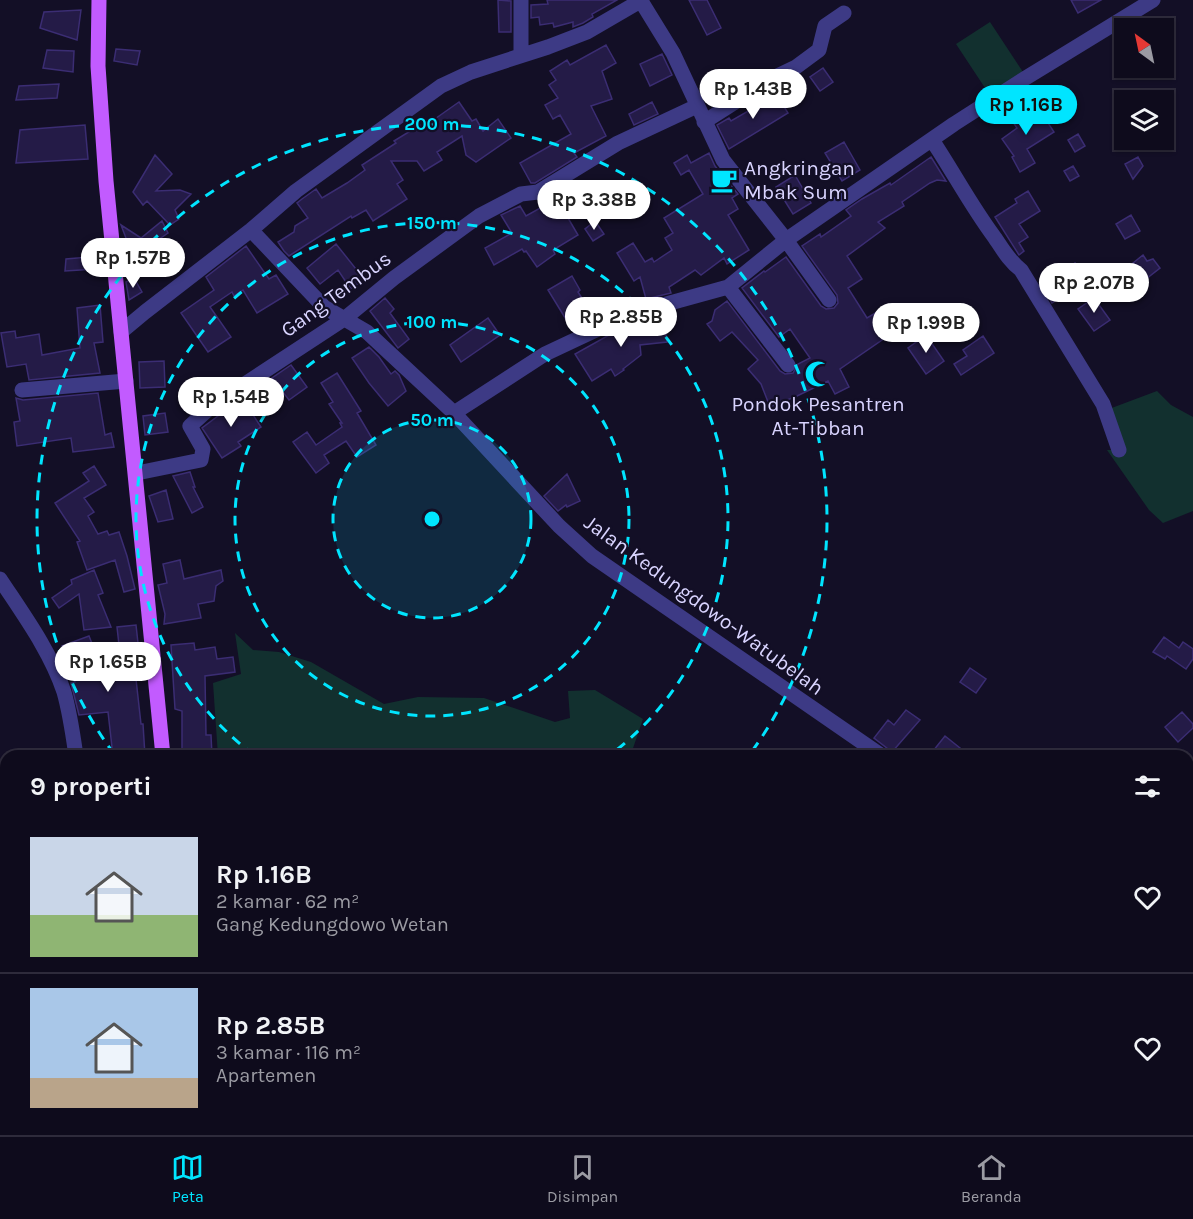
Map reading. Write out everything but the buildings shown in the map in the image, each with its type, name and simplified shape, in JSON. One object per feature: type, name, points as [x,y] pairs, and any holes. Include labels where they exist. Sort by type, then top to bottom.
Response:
[{"type":"main road","points":[[99,0],[98,66],[101,123],[162,750]]},
{"type":"street","points":[[521,0],[521,55]]},
{"type":"street","points":[[121,332],[251,230],[296,191],[441,86],[471,72],[586,32],[641,0],[673,53],[723,160],[786,240],[829,300]]},
{"type":"street","points":[[454,413],[545,354],[630,314],[728,287],[786,240],[932,140],[1024,79],[1153,0]]},
{"type":"street","points":[[704,122],[771,79],[796,67],[819,50],[825,26],[844,13]]},
{"type":"street","name":"Gang Tembus","points":[[136,473],[201,460],[203,449],[190,426],[213,405],[344,319],[394,278],[479,216],[521,194],[538,192],[618,143],[697,105]]},
{"type":"street","points":[[932,140],[959,182],[970,205],[1008,258],[1022,270],[1103,404],[1119,450]]},
{"type":"street","name":"Jalan Kedungdowo-Watubelah","points":[[251,230],[324,307],[367,332],[454,413],[559,526],[592,556],[873,750]]},
{"type":"street","points":[[728,287],[788,365]]},
{"type":"street","points":[[22,390],[126,381]]},
{"type":"street","points":[[0,579],[46,652],[56,674],[66,702],[75,750]]},
{"type":"green space","points":[[990,22],[1023,72],[989,94],[956,44]]},
{"type":"green space","points":[[1157,391],[1171,405],[1193,417],[1193,511],[1163,523],[1149,510],[1107,450],[1118,450],[1109,409]]},
{"type":"green space","points":[[235,633],[253,650],[279,652],[311,662],[384,704],[418,697],[484,698],[555,722],[570,718],[568,691],[595,690],[643,719],[632,750],[218,750],[213,683],[241,674]]},
{"type":"place","name":"Angkringan Mbak Sum","points":[[724,180]]},
{"type":"place","name":"Pondok Pesantren At-Tibban","points":[[818,374]]}]
